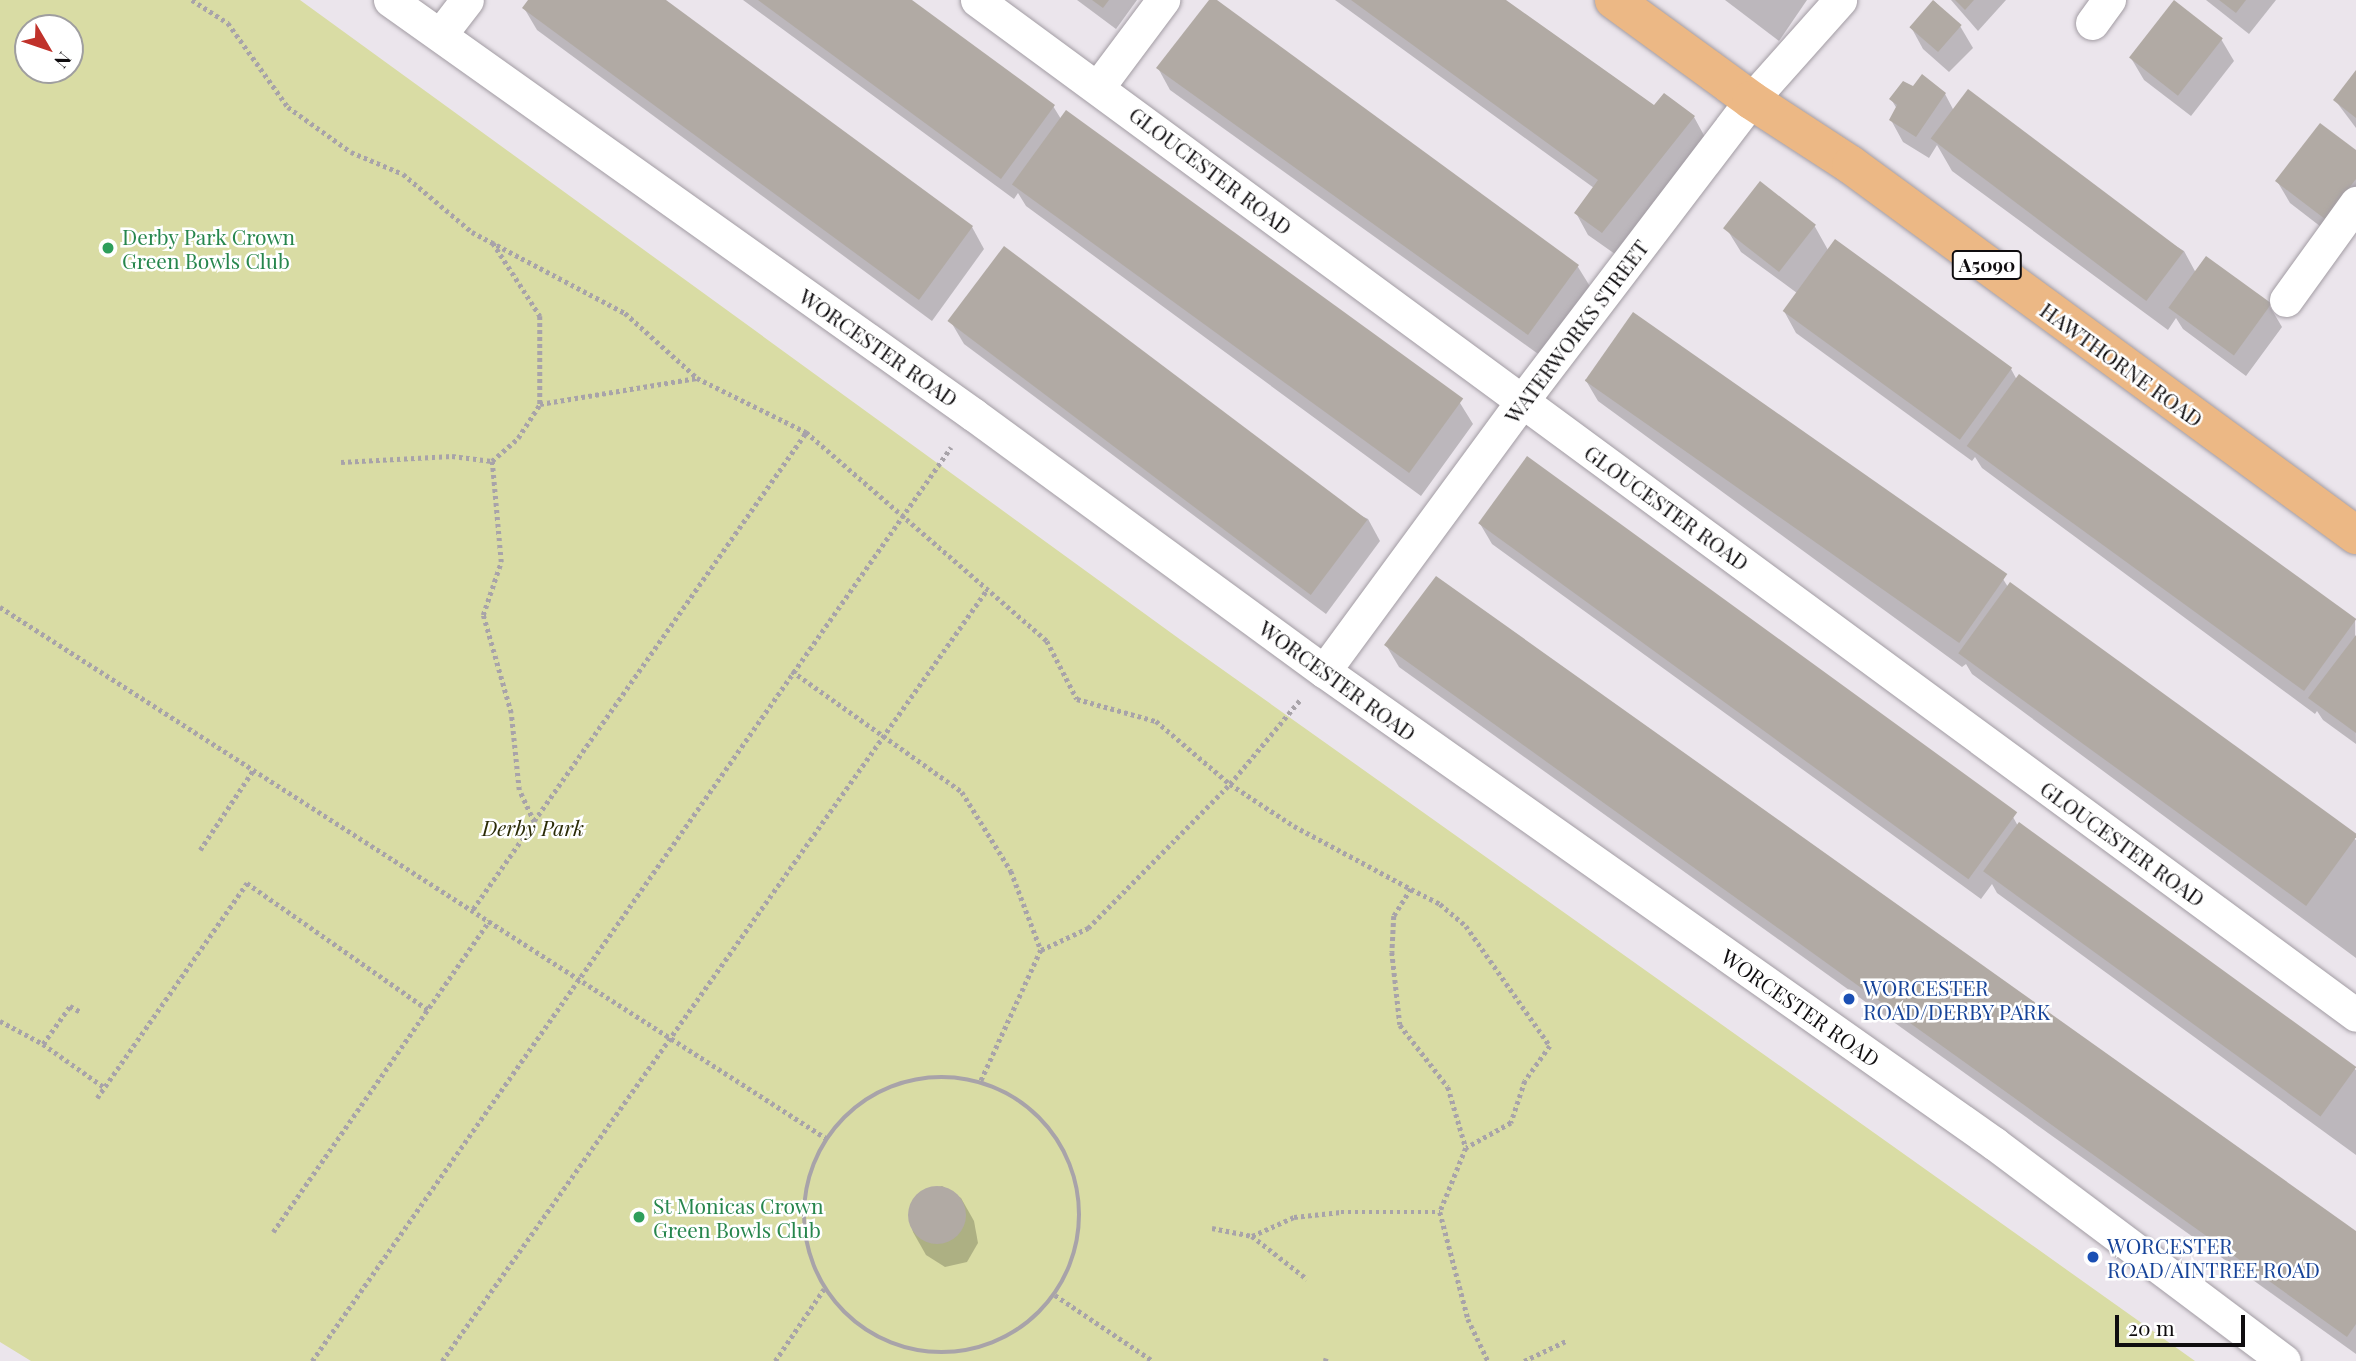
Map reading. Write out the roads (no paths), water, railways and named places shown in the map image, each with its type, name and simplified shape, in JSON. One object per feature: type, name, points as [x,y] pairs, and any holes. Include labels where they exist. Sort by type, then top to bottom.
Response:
[{"type":"main road","name":"HAWTHORNE ROAD","points":[[1614,0],[1751,100],[1851,165],[2356,535]]},
{"type":"street","name":"WORCESTER ROAD","points":[[390,0],[974,415],[1324,671],[1995,1144],[2284,1361]]},
{"type":"street","points":[[440,36],[467,0]]},
{"type":"street","name":"GLOUCESTER ROAD","points":[[977,0],[2356,1014]]},
{"type":"street","points":[[1098,87],[1163,0]]},
{"type":"street","name":"WATERWORKS STREET","points":[[1324,671],[1522,401],[1751,100],[1840,0]]},
{"type":"street","points":[[2286,300],[2356,203]]},
{"type":"place","name":"Derby Park Crown Green Bowls Club","points":[[108,248]]},
{"type":"place","name":"WORCESTER ROAD/DERBY PARK","points":[[1849,999]]},
{"type":"place","name":"St Monicas Crown Green Bowls Club","points":[[639,1217]]},
{"type":"place","name":"WORCESTER ROAD/AINTREE ROAD","points":[[2093,1257]]},
{"type":"park label","name":"Derby Park","points":[[533,827]]}]
